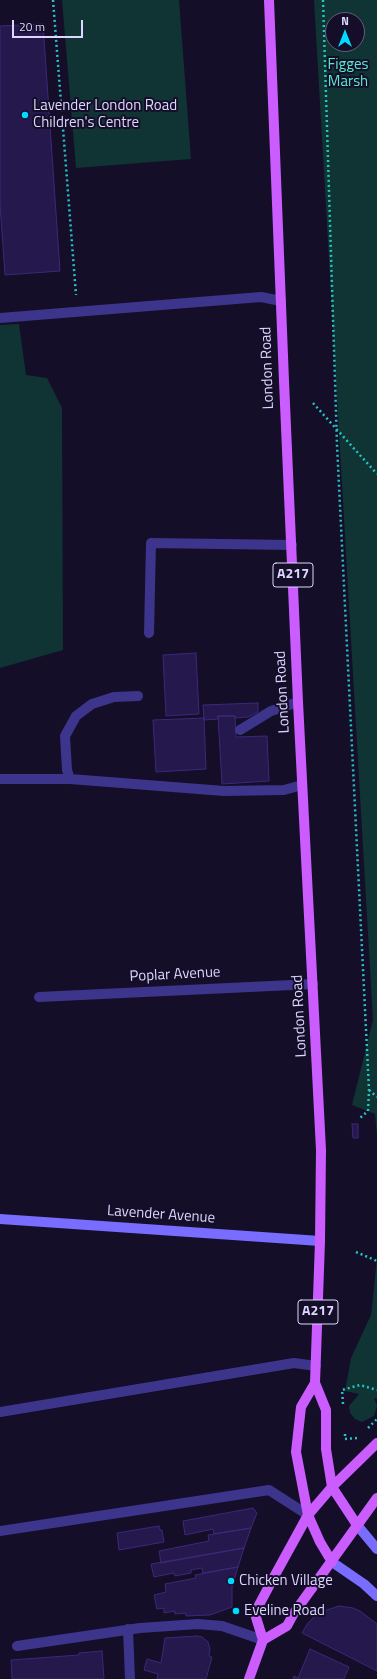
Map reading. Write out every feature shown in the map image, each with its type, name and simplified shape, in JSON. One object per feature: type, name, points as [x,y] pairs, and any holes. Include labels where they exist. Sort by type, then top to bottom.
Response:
[{"type":"main road","name":"London Road","points":[[269,0],[298,702],[321,1150],[320,1241],[315,1383],[326,1410],[327,1462],[332,1487]]},
{"type":"main road","name":"London Road","points":[[315,1383],[301,1407],[296,1452],[308,1515],[320,1542],[332,1562]]},
{"type":"main road","points":[[249,1679],[263,1640],[256,1614],[259,1605],[308,1515],[332,1487],[377,1443]]},
{"type":"main road","points":[[332,1487],[356,1525]]},
{"type":"main road","points":[[263,1640],[288,1626],[294,1613],[332,1562],[356,1525],[377,1498]]},
{"type":"street","points":[[0,318],[261,296],[281,301]]},
{"type":"street","points":[[149,634],[151,543],[292,545]]},
{"type":"street","points":[[70,779],[67,770],[65,736],[76,716],[92,704],[114,697],[138,696]]},
{"type":"street","points":[[240,730],[272,711],[298,702]]},
{"type":"street","points":[[0,779],[70,779],[224,791],[284,790],[302,785]]},
{"type":"street","name":"Poplar Avenue","points":[[39,997],[313,984]]},
{"type":"street","name":"Lavender Avenue","points":[[0,1219],[320,1241]]},
{"type":"street","points":[[0,1412],[294,1363],[316,1366]]},
{"type":"street","points":[[0,1531],[269,1490],[308,1515]]},
{"type":"street","points":[[356,1525],[377,1550]]},
{"type":"street","points":[[332,1562],[364,1584],[377,1596]]},
{"type":"street","points":[[17,1646],[128,1629],[198,1624],[222,1626],[263,1640]]},
{"type":"street","points":[[128,1629],[130,1679]]},
{"type":"path","points":[[53,0],[77,297]]},
{"type":"path","points":[[323,0],[337,429],[369,1090],[368,1111],[360,1118]]},
{"type":"path","points":[[313,403],[377,474]]},
{"type":"path","points":[[369,1090],[377,1097]]},
{"type":"path","points":[[356,1252],[377,1261]]},
{"type":"path","points":[[343,1412],[342,1390],[360,1385],[377,1390]]},
{"type":"path","points":[[364,1432],[377,1419]]},
{"type":"path","points":[[345,1433],[346,1440],[359,1438]]},
{"type":"green space","points":[[62,0],[179,0],[191,159],[76,168]]},
{"type":"green space","name":"Figges Marsh","points":[[314,0],[377,0],[377,1136],[375,1114],[352,1105],[373,1020]]},
{"type":"green space","points":[[19,324],[26,375],[47,378],[62,408],[63,650],[0,668],[0,325]]},
{"type":"green space","points":[[377,1258],[377,1399],[374,1398],[377,1405],[374,1416],[362,1422],[355,1419],[350,1413],[349,1406],[359,1394],[345,1391],[351,1358],[371,1315]]},
{"type":"building","name":"Lavender London Road Children's Centre","points":[[43,24],[60,271],[5,275],[0,204],[0,26]]},
{"type":"building","points":[[196,653],[199,714],[166,716],[163,655]]},
{"type":"building","points":[[258,703],[258,712],[248,717],[235,718],[235,716],[218,716],[218,719],[204,720],[203,705]]},
{"type":"building","points":[[218,716],[235,716],[236,737],[267,736],[269,781],[222,784]]},
{"type":"building","points":[[204,718],[206,769],[156,772],[153,720]]},
{"type":"building","points":[[352,1124],[358,1124],[358,1138],[353,1138]]},
{"type":"building","points":[[253,1508],[257,1513],[251,1528],[214,1534],[213,1529],[185,1535],[183,1521]]},
{"type":"building","points":[[159,1526],[160,1530],[162,1530],[164,1542],[119,1550],[117,1533]]},
{"type":"building","points":[[251,1528],[244,1548],[161,1563],[159,1551],[209,1541],[208,1535]]},
{"type":"building","points":[[244,1548],[238,1567],[203,1573],[202,1568],[191,1570],[191,1573],[175,1576],[174,1573],[154,1577],[151,1564]]},
{"type":"building","points":[[238,1567],[232,1587],[232,1607],[210,1615],[186,1616],[186,1613],[175,1614],[175,1611],[164,1613],[164,1608],[157,1609],[154,1595],[166,1592],[165,1584],[196,1578],[195,1575]]},
{"type":"building","points":[[339,1606],[353,1608],[360,1611],[377,1624],[377,1671],[302,1633],[308,1623],[318,1613]]},
{"type":"building","points":[[202,1637],[208,1642],[210,1649],[209,1656],[212,1657],[206,1679],[157,1679],[158,1674],[144,1670],[147,1659],[161,1663],[165,1638]]},
{"type":"building","points":[[310,1649],[349,1667],[344,1679],[293,1679],[294,1676],[298,1678]]},
{"type":"building","points":[[102,1651],[104,1679],[12,1679],[11,1660],[79,1655],[79,1653]]},
{"type":"place","name":"Lavender London Road Children's Centre","points":[[25,115]]},
{"type":"place","name":"Chicken Village","points":[[231,1581]]},
{"type":"place","name":"Eveline Road","points":[[236,1611]]}]
